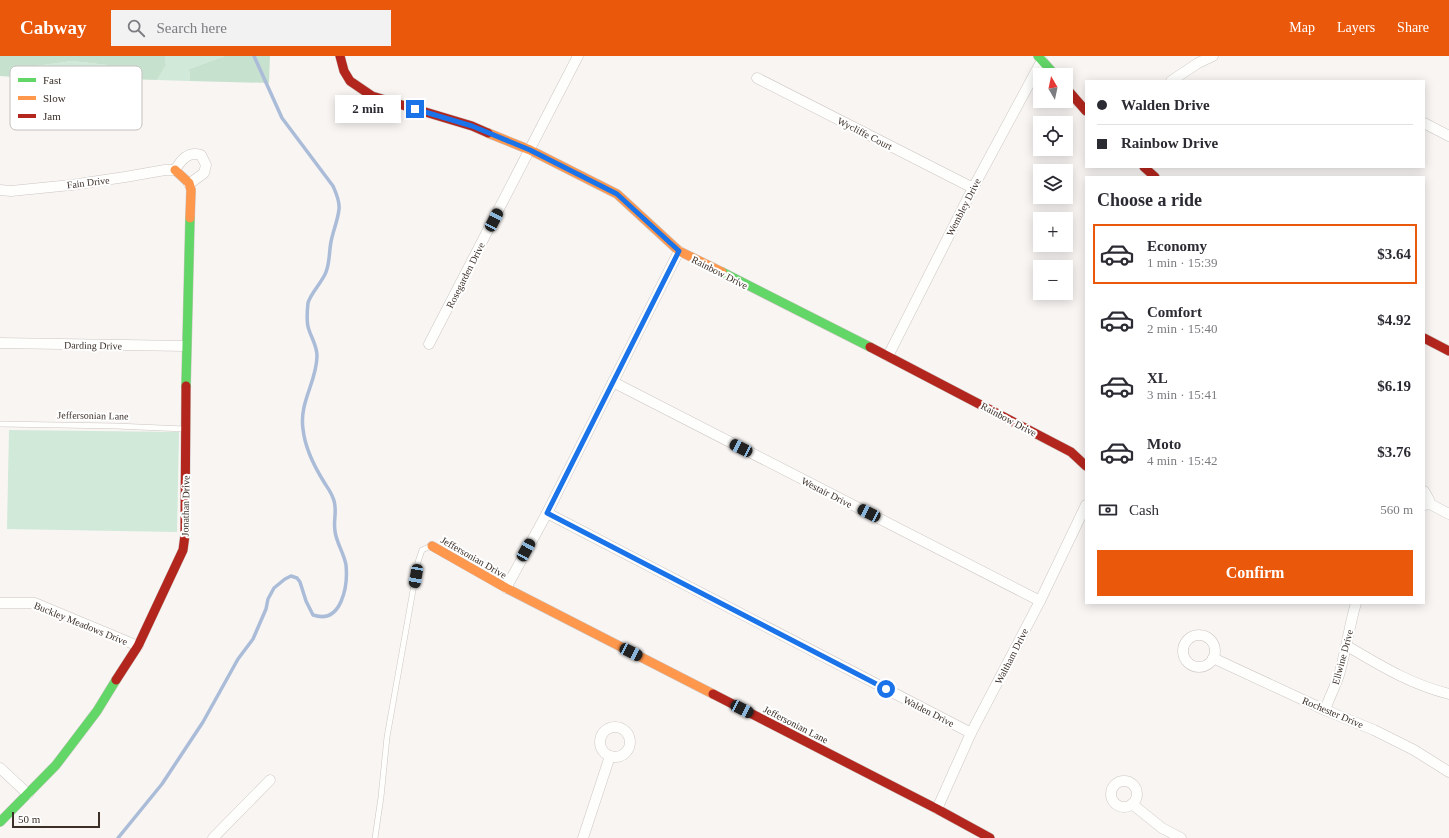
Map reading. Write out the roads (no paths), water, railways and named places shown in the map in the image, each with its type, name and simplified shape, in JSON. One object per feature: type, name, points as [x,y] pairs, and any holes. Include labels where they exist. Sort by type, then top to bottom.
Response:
[{"type":"street","name":"Rainbow Drive","points":[[340,56],[344,71],[350,81],[372,96],[472,126],[530,150],[617,194],[679,251],[888,356],[1071,452],[1085,465]]},
{"type":"street","name":"Rosegarden Drive","points":[[429,344],[578,56]]},
{"type":"street","points":[[1172,80],[1198,63],[1214,56]]},
{"type":"street","points":[[1040,58],[1049,68]]},
{"type":"street","name":"Wembley Drive","points":[[888,356],[1040,58]]},
{"type":"street","name":"Wycliffe Court","points":[[757,78],[973,188]]},
{"type":"street","points":[[1073,96],[1085,110]]},
{"type":"street","points":[[1425,124],[1449,136]]},
{"type":"street","points":[[195,154],[201,155],[206,165],[204,173],[189,184],[174,170],[186,156],[195,154]]},
{"type":"street","points":[[1145,168],[1154,176]]},
{"type":"street","name":"Fain Drive","points":[[0,190],[11,191],[70,185],[125,178],[165,170],[174,170]]},
{"type":"street","name":"Jonathan Drive","points":[[1,819],[56,766],[96,711],[138,646],[183,550],[185,535],[186,346],[191,190],[189,184]]},
{"type":"street","points":[[506,588],[547,513],[679,251]]},
{"type":"street","points":[[1425,339],[1449,351]]},
{"type":"street","name":"Darding Drive","points":[[0,343],[186,346]]},
{"type":"street","name":"Westair Drive","points":[[614,382],[1040,601]]},
{"type":"street","points":[[1076,456],[1085,453]]},
{"type":"street","points":[[1425,493],[1429,500],[1427,505],[1449,514]]},
{"type":"street","name":"Waltham Drive","points":[[937,809],[971,733],[1040,601],[1085,507]]},
{"type":"street","name":"Walden Drive","points":[[547,513],[971,733]]},
{"type":"street","name":"Jeffersonian Drive","points":[[432,546],[506,588]]},
{"type":"street","name":"Jeffersonian Lane","points":[[506,588],[937,809],[990,838]]},
{"type":"street","name":"Buckley Meadows Drive","points":[[0,603],[35,603],[138,646]]},
{"type":"street","name":"Ellwine Drive","points":[[1325,710],[1338,677],[1347,646],[1349,630],[1356,604]]},
{"type":"street","points":[[1347,646],[1402,678],[1431,690],[1449,694]]},
{"type":"street","name":"Rochester Drive","points":[[1213,658],[1325,710],[1374,730],[1414,750],[1449,772]]},
{"type":"street","points":[[583,838],[610,756]]},
{"type":"street","points":[[0,768],[28,794]]},
{"type":"street","points":[[213,838],[270,780]]},
{"type":"street","points":[[1132,804],[1162,828],[1181,838]]},
{"type":"lane","name":"Jeffersonian Lane","points":[[0,424],[186,429]]},
{"type":"lane","points":[[375,838],[389,723],[418,562],[422,550],[432,546]]},
{"type":"waterway","points":[[118,838],[162,784],[203,722],[238,659],[253,639],[266,609],[268,599],[274,588],[291,576],[297,578],[313,615],[323,617],[331,614],[337,609],[346,583],[346,565],[335,531],[334,502],[313,463],[304,436],[302,419],[314,374],[317,356],[307,324],[308,303],[327,268],[338,213],[338,197],[333,186],[282,118],[254,56]]}]
